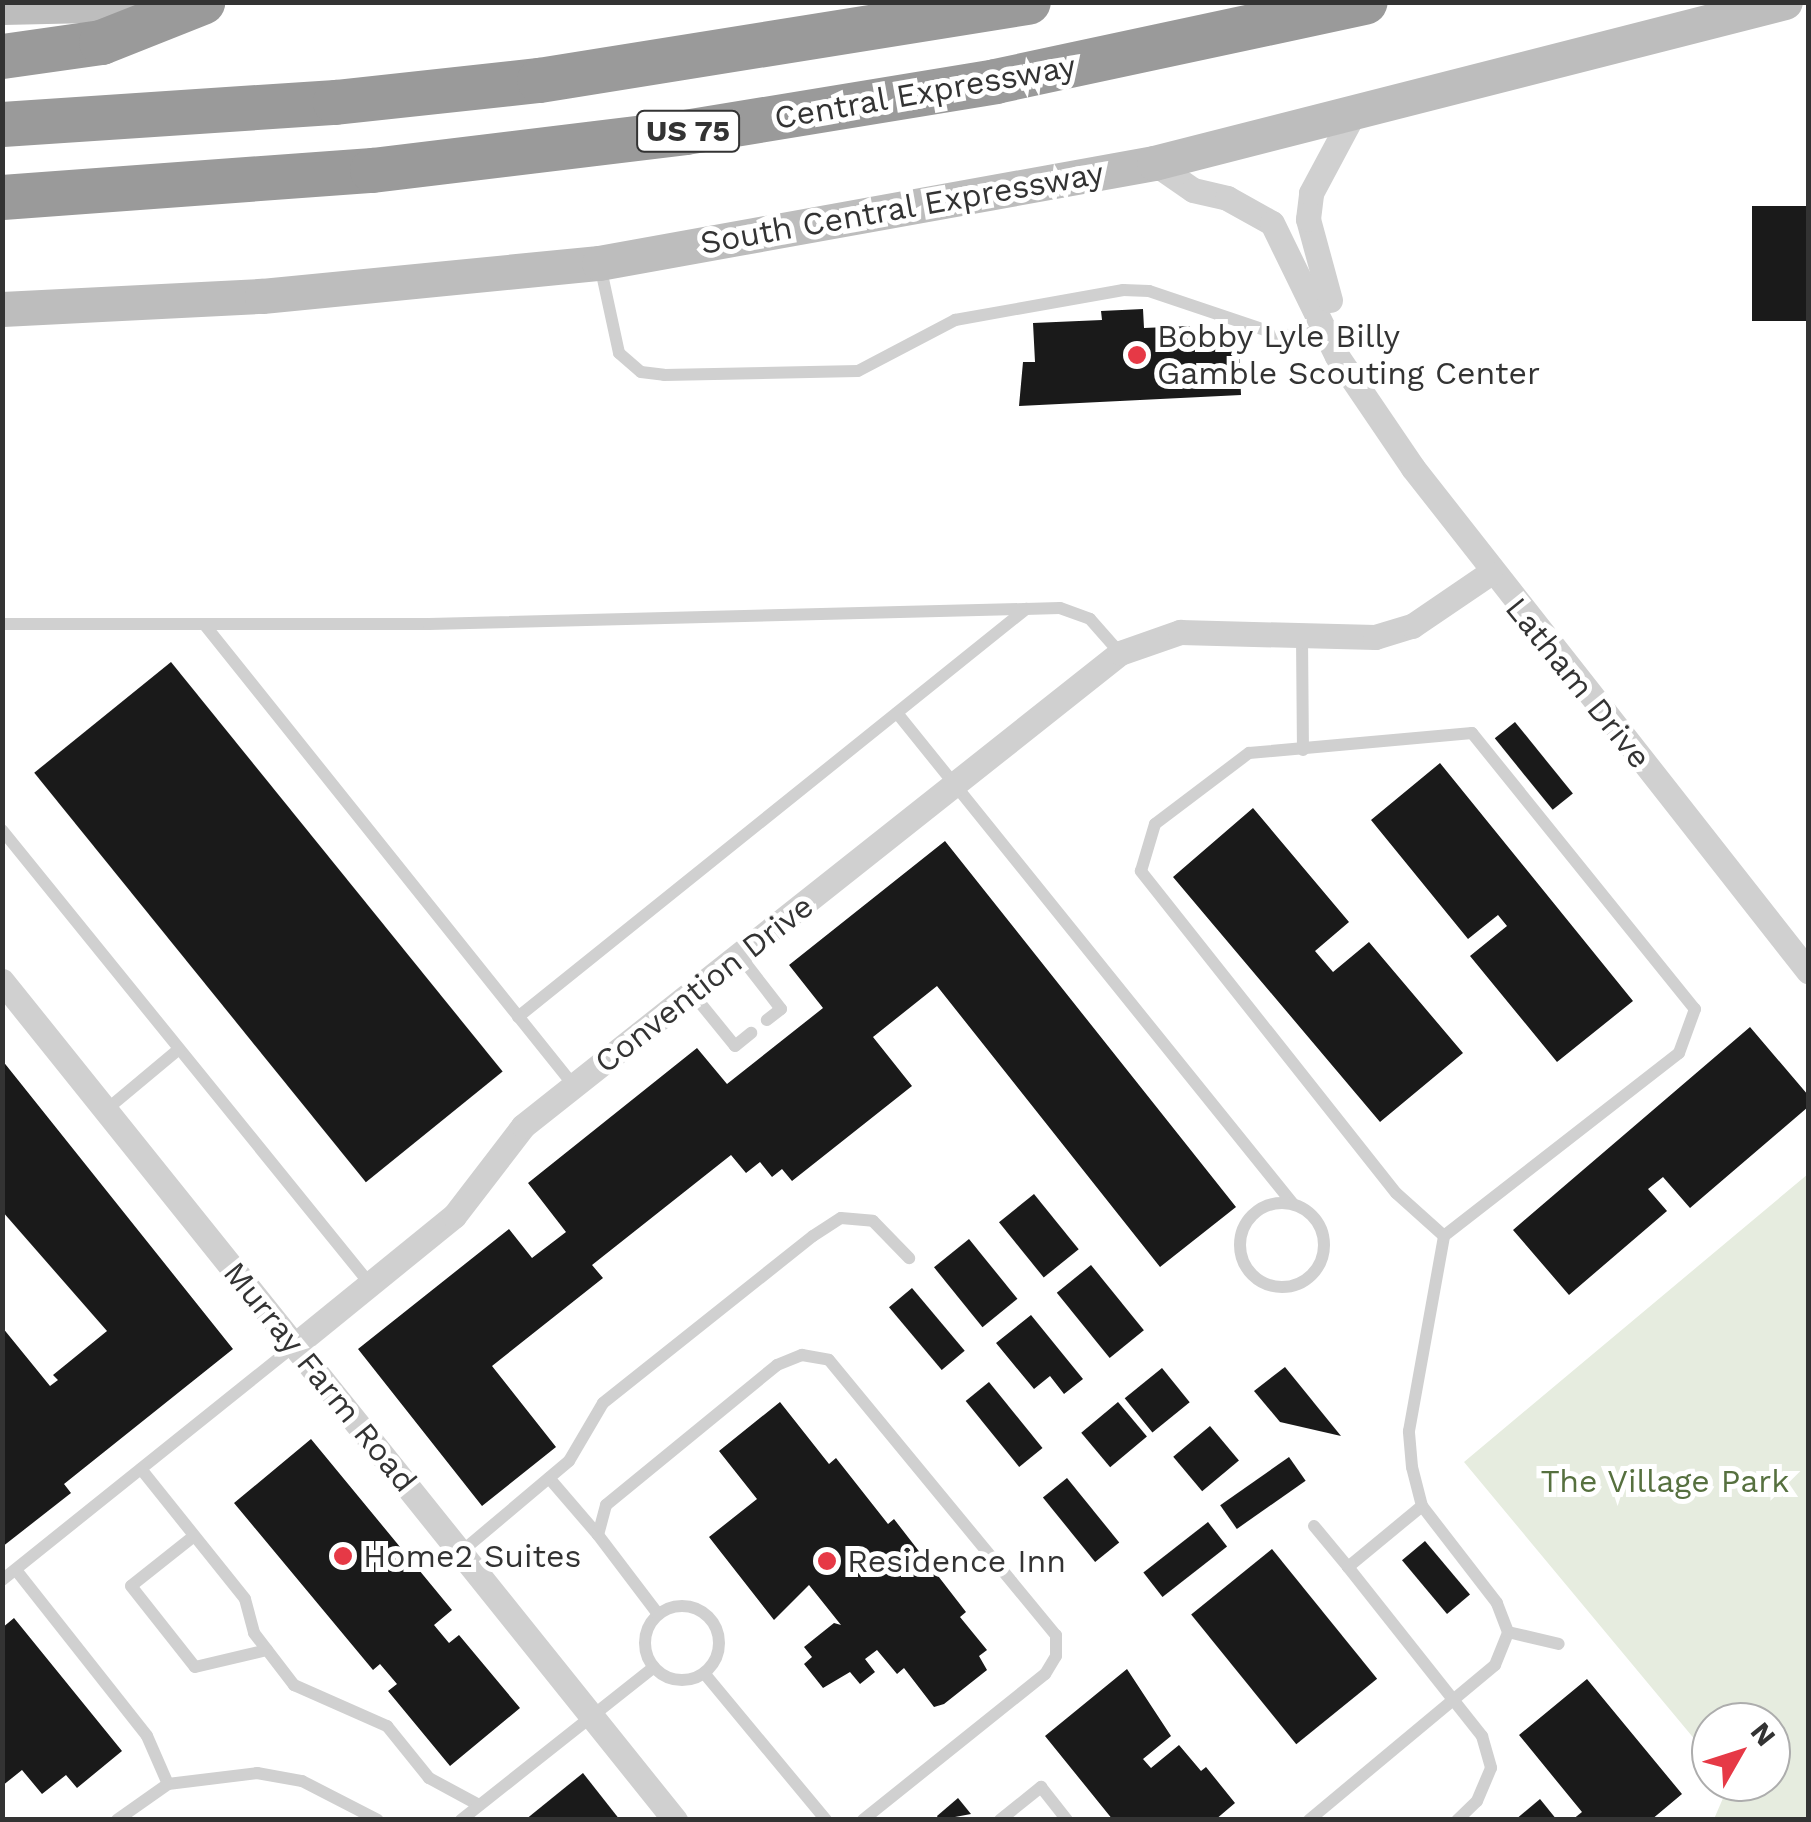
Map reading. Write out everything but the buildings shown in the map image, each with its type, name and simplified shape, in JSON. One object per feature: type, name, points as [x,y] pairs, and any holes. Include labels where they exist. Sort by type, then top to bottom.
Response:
[{"type":"highway","points":[[2,56],[102,42],[202,2]]},
{"type":"highway","name":"US 75","points":[[2,124],[335,102],[539,80],[1028,2]]},
{"type":"highway","name":"Central Expressway","points":[[2,197],[372,170],[685,132],[1013,78],[1365,2]]},
{"type":"main road","points":[[2,6],[192,2]]},
{"type":"main road","name":"South Central Expressway","points":[[2,309],[262,296],[599,263],[1154,162],[1350,118],[1785,2]]},
{"type":"street","name":"Latham Drive","points":[[1350,118],[1311,193],[1308,219],[1320,273],[1360,384]]},
{"type":"street","name":"Latham Drive","points":[[1154,162],[1193,190],[1228,198],[1272,224],[1324,327],[1490,573],[1808,971]]},
{"type":"street","name":"Convention Drive","points":[[294,1345],[454,1216],[524,1126],[1120,653],[1180,632],[1376,637],[1412,626],[1490,573]]},
{"type":"street","name":"Murray Farm Road","points":[[2,981],[676,1820]]},
{"type":"lane","points":[[599,263],[619,353],[642,372],[664,376],[858,371],[955,320],[1123,290],[1149,291],[1278,334],[1302,336],[1324,327]]},
{"type":"lane","points":[[2,624],[204,624],[1060,608],[1090,619],[1120,653]]},
{"type":"lane","points":[[518,1017],[1026,609]]},
{"type":"lane","points":[[204,624],[574,1087]]},
{"type":"lane","points":[[1302,638],[1303,750]]},
{"type":"lane","points":[[897,713],[1292,1204],[1318,1222],[1324,1252],[1309,1279],[1279,1288],[1253,1276],[1239,1246],[1250,1217],[1262,1208],[1292,1204]]},
{"type":"lane","points":[[1309,1820],[1496,1664],[1508,1632],[1497,1603],[1422,1506],[1409,1431],[1444,1236],[1679,1054],[1695,1008],[1472,733],[1248,752],[1155,824],[1142,871],[1396,1193],[1444,1236]]},
{"type":"lane","points":[[2,830],[370,1284]]},
{"type":"lane","points":[[740,956],[780,1009],[766,1020]]},
{"type":"lane","points":[[692,993],[735,1046],[751,1033]]},
{"type":"lane","points":[[106,1110],[180,1048]]},
{"type":"lane","points":[[461,1552],[569,1462],[603,1403],[841,1218],[873,1222],[909,1258]]},
{"type":"lane","name":"Convention Drive","points":[[2,1580],[294,1345]]},
{"type":"lane","points":[[598,1535],[606,1505],[778,1365],[802,1355],[829,1360],[850,1378],[1056,1635],[1056,1656],[1045,1674],[864,1820]]},
{"type":"lane","points":[[141,1469],[245,1599],[254,1633],[294,1685],[387,1726],[428,1778],[479,1805]]},
{"type":"lane","points":[[549,1478],[658,1614]]},
{"type":"lane","points":[[1348,1567],[1422,1506]]},
{"type":"lane","points":[[1314,1526],[1482,1736],[1491,1768],[1477,1802],[1457,1820]]},
{"type":"lane","points":[[194,1536],[130,1586],[195,1667],[267,1650]]},
{"type":"lane","points":[[16,1570],[147,1736],[168,1784]]},
{"type":"lane","points":[[692,1606],[712,1620],[720,1642],[704,1673],[683,1680],[654,1667],[644,1646],[658,1614],[692,1606]]},
{"type":"lane","points":[[1508,1632],[1559,1644]]},
{"type":"lane","points":[[460,1820],[654,1667]]},
{"type":"lane","points":[[704,1673],[826,1820]]},
{"type":"lane","points":[[116,1820],[168,1784],[257,1773],[302,1781],[378,1820]]},
{"type":"lane","points":[[1000,1820],[1041,1787],[1067,1820]]},
{"type":"green space","name":"The Village Park","points":[[1808,1174],[1808,1819],[1714,1819],[1721,1802],[1791,1802],[1791,1702],[1691,1702],[1691,1735],[1464,1462]]},
{"type":"place","name":"Bobby Lyle Billy Gamble Scouting Center","points":[[1137,355]]},
{"type":"place","name":"Home2 Suites","points":[[343,1556]]},
{"type":"place","name":"Residence Inn","points":[[827,1561]]}]
